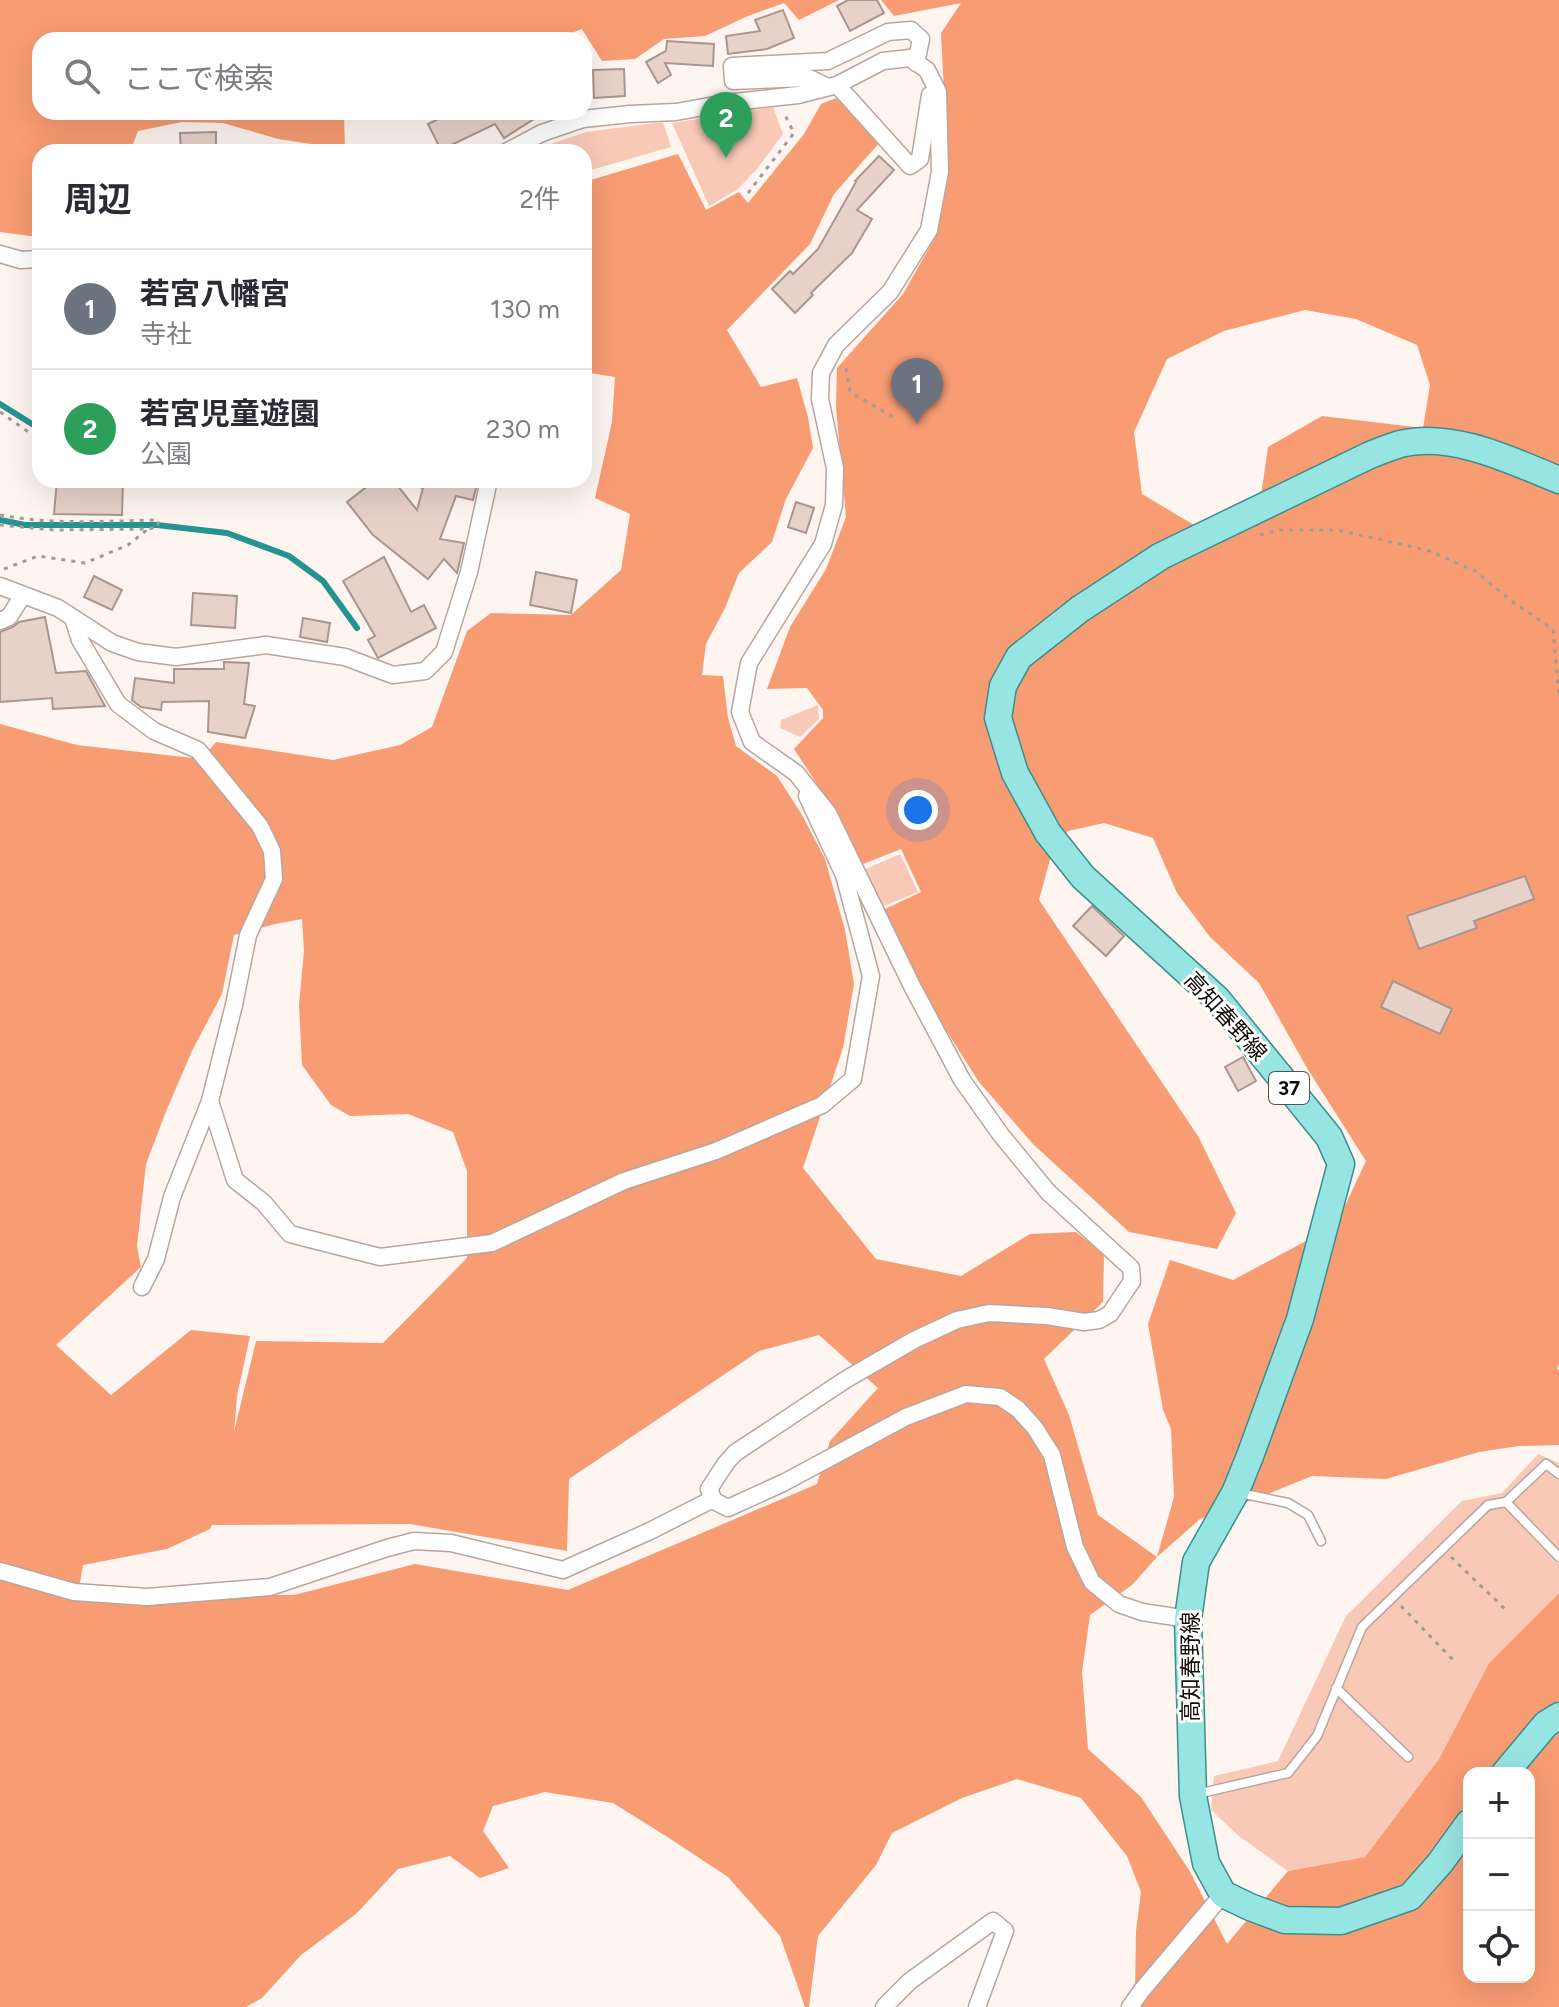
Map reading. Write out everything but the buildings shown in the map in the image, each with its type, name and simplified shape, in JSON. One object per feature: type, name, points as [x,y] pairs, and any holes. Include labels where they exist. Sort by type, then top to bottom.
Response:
[{"type":"main road","name":"高知春野線","points":[[1223,1894],[1206,1863],[1193,1796],[1188,1619],[1196,1562],[1235,1493],[1300,1319],[1341,1164],[1329,1137],[1217,999],[1083,877],[1048,833],[1015,773],[998,718],[1003,686],[1019,657],[1080,609],[1161,556],[1370,455],[1402,443],[1441,441],[1493,453],[1559,480]]},
{"type":"main road","points":[[1510,1767],[1546,1724],[1559,1716]]},
{"type":"main road","points":[[1223,1894],[1285,1920],[1341,1921],[1410,1897],[1463,1831]]},
{"type":"street","points":[[916,63],[921,39],[911,30],[888,32],[828,61],[732,66],[733,81],[809,78],[833,86],[910,166],[920,159],[931,79]]},
{"type":"street","points":[[592,118],[676,112],[798,95],[833,86],[883,61],[910,58],[927,70],[938,92],[940,172],[929,230],[890,292],[836,345],[821,373],[820,399],[835,468],[834,505],[823,544],[749,663],[740,712],[752,742],[796,773],[828,813],[912,986],[962,1080],[1001,1135],[1048,1192],[1131,1268],[1132,1281],[1110,1314],[1099,1320],[1084,1322],[1047,1316],[989,1313],[957,1320],[914,1340],[845,1380],[735,1453],[709,1489],[713,1499],[728,1508],[783,1483],[906,1417],[966,1394],[1000,1397],[1018,1409],[1052,1455],[1075,1547],[1092,1582],[1119,1604],[1142,1612],[1188,1619]]},
{"type":"street","points":[[521,144],[580,120]]},
{"type":"street","points":[[0,254],[21,260],[32,259]]},
{"type":"street","points":[[0,586],[58,608],[112,643],[138,652],[176,657],[266,645],[345,657],[393,675],[425,671],[444,652],[469,572],[487,488]]},
{"type":"street","points":[[0,621],[9,617],[23,595]]},
{"type":"street","points":[[73,618],[80,640],[118,704],[154,731],[198,750],[260,826],[272,851],[274,879],[248,935],[210,1101],[172,1197],[156,1259],[142,1287]]},
{"type":"street","points":[[210,1101],[235,1180],[264,1203],[290,1234],[380,1257],[492,1243],[624,1181],[716,1151],[822,1105],[853,1079],[871,976],[844,875],[796,773]]},
{"type":"street","points":[[0,1571],[74,1592],[147,1597],[270,1587],[414,1541],[451,1543],[563,1570],[713,1499]]},
{"type":"street","points":[[1130,2007],[1223,1894]]},
{"type":"street","points":[[884,2007],[910,1981],[993,1921],[1005,1931],[977,2007]]},
{"type":"lane","points":[[1193,1796],[1288,1773],[1317,1736],[1362,1627],[1488,1505],[1506,1502],[1546,1464],[1559,1474]]},
{"type":"lane","points":[[1235,1493],[1288,1503],[1308,1515],[1321,1541]]},
{"type":"lane","points":[[1506,1502],[1559,1557]]},
{"type":"lane","points":[[1336,1688],[1408,1757]]},
{"type":"path","points":[[748,193],[794,133],[775,98]]},
{"type":"path","points":[[841,340],[850,392],[895,418]]},
{"type":"path","points":[[0,412],[32,434]]},
{"type":"path","points":[[0,515],[55,521],[158,520],[158,527],[55,530],[0,525]]},
{"type":"path","points":[[55,521],[55,530]]},
{"type":"path","points":[[0,570],[38,556],[85,563],[128,545],[148,529]]},
{"type":"path","points":[[1250,538],[1279,530],[1337,530],[1427,550],[1475,571],[1514,603],[1553,629],[1559,698]]},
{"type":"path","points":[[1443,1549],[1508,1612]]},
{"type":"path","points":[[1393,1597],[1456,1663]]},
{"type":"shaded area","points":[[0,0],[839,0],[799,20],[784,3],[705,36],[664,39],[635,59],[602,61],[592,45],[592,32],[582,29],[574,32],[32,32],[32,120],[344,120],[345,144],[312,144],[278,139],[223,123],[182,122],[138,131],[133,144],[32,144],[32,236],[0,232]]},
{"type":"shaded area","points":[[881,0],[1559,0],[1559,1445],[1519,1446],[1479,1452],[1386,1479],[1312,1476],[1200,1519],[1157,1557],[1174,1497],[1171,1429],[1163,1410],[1148,1324],[1170,1260],[1233,1280],[1336,1225],[1366,1161],[1307,1068],[1259,983],[1210,937],[1177,893],[1153,838],[1104,823],[1068,831],[1054,845],[1039,900],[1198,1136],[1236,1213],[1217,1249],[1129,1232],[1033,1144],[979,1082],[934,1011],[881,911],[921,892],[901,849],[863,864],[834,810],[794,749],[823,718],[823,710],[807,688],[767,689],[790,627],[826,569],[846,517],[836,407],[837,368],[903,294],[937,234],[948,173],[941,33],[961,3],[894,16]],"holes":[[[1305,310],[1356,319],[1417,345],[1430,385],[1423,428],[1322,416],[1268,447],[1258,516],[1194,525],[1142,494],[1134,432],[1167,359],[1224,331]]]},
{"type":"shaded area","points":[[836,98],[880,142],[834,194],[810,244],[727,330],[761,387],[797,378],[813,448],[786,499],[772,542],[739,573],[706,644],[702,675],[723,676],[728,718],[736,746],[777,776],[802,815],[825,859],[845,930],[854,984],[843,1048],[803,1168],[876,1259],[961,1276],[1030,1234],[1076,1232],[1104,1254],[1103,1302],[1044,1359],[1069,1415],[1098,1515],[1157,1557],[1132,1585],[1090,1615],[1082,1672],[1088,1749],[1141,1797],[1189,1870],[1227,1944],[1288,1871],[1365,1857],[1439,1759],[1489,1663],[1559,1593],[1559,2007],[1131,2007],[1135,1990],[1136,1931],[1141,1892],[1127,1856],[1081,1798],[1017,1779],[962,1798],[892,1833],[876,1865],[818,1936],[809,2007],[805,2007],[780,1936],[728,1877],[613,1803],[545,1792],[493,1806],[483,1831],[509,1868],[480,1878],[450,1856],[398,1869],[356,1914],[301,1955],[262,1998],[246,2007],[0,2007],[0,724],[77,745],[202,759],[216,742],[333,760],[400,745],[432,727],[467,631],[491,613],[571,615],[621,570],[630,514],[595,498],[612,422],[615,377],[592,373],[592,180],[678,154],[706,210],[739,192],[748,203],[804,134],[821,104]],"holes":[[[302,919],[304,950],[299,1005],[302,1065],[331,1105],[350,1116],[408,1114],[453,1132],[467,1171],[467,1258],[383,1343],[256,1341],[234,1432],[237,1396],[250,1336],[191,1330],[111,1395],[56,1345],[141,1267],[137,1246],[146,1164],[192,1051],[222,994],[234,935]],[[819,1335],[878,1388],[830,1441],[817,1484],[568,1590],[415,1564],[294,1595],[78,1594],[83,1565],[167,1549],[210,1529],[212,1525],[410,1524],[567,1551],[569,1479],[759,1351]]]},
{"type":"shaded area","points":[[773,107],[783,134],[738,189],[709,206],[672,123]]},
{"type":"shaded area","points":[[663,122],[671,147],[592,170],[592,144],[551,144],[586,132]]},
{"type":"shaded area","points":[[818,705],[819,719],[800,737],[780,728],[781,720]]},
{"type":"shaded area","points":[[900,854],[918,892],[879,908],[861,871]]},
{"type":"shaded area","points":[[1538,1454],[1559,1463],[1559,1593],[1489,1663],[1439,1759],[1365,1857],[1288,1871],[1240,1837],[1211,1810],[1214,1776],[1278,1761],[1346,1616],[1462,1501],[1502,1493]]},
{"type":"waterway","points":[[0,404],[32,424]]},
{"type":"waterway","points":[[0,520],[25,525],[157,525],[227,533],[289,556],[323,581],[357,628]]},
{"type":"place","name":"若宮児童遊園","points":[[726,158]]},
{"type":"place","name":"若宮八幡宮","points":[[917,424]]}]
